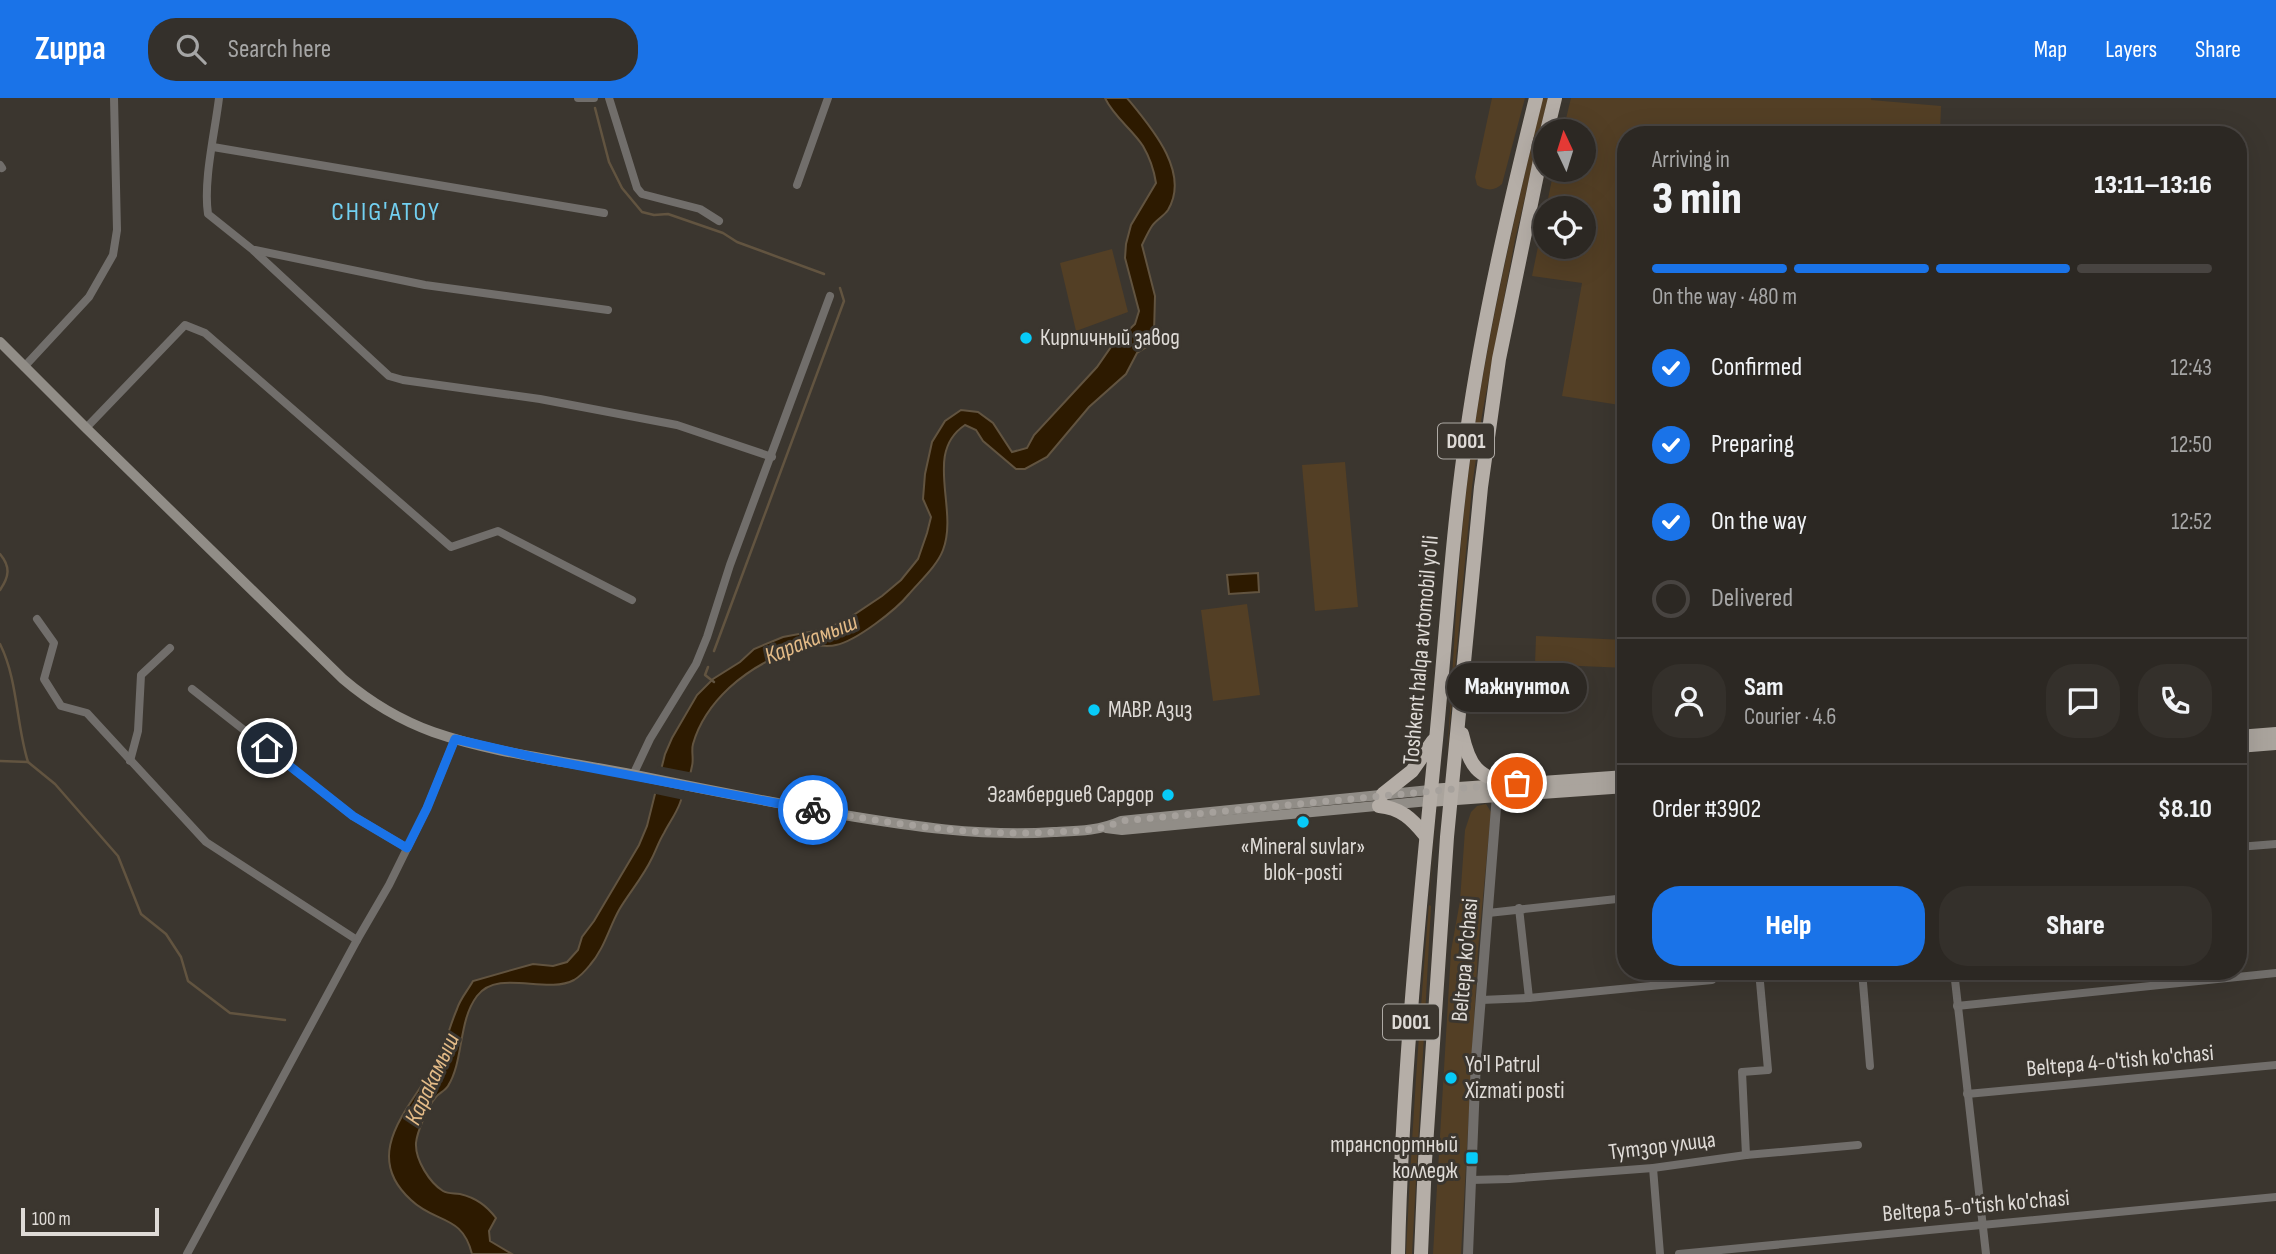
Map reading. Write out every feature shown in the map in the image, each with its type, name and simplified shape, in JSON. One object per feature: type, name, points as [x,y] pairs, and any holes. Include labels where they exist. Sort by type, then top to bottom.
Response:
[{"type":"highway","name":"Toshkent halqa avtomobil yo'li","points":[[1398,1254],[1405,1107],[1425,835],[1455,529],[1467,432],[1488,313],[1536,98]]},
{"type":"highway","points":[[1549,119],[1555,98]]},
{"type":"highway","name":"Toshkent halqa avtomobil yo'li","points":[[1421,1254],[1425,1161],[1452,794],[1476,530],[1494,385],[1535,182]]},
{"type":"highway","points":[[1459,722],[1466,751],[1475,768],[1484,777],[1510,783]]},
{"type":"highway","points":[[1425,835],[1404,813],[1381,800],[1412,771],[1436,737]]},
{"type":"main road","points":[[0,342],[353,687],[397,717],[455,739],[533,757],[890,823],[976,832],[1036,833],[1106,828],[1121,821],[1430,795],[1497,796],[1617,788]]},
{"type":"main road","points":[[2247,735],[2276,733]]},
{"type":"main road","points":[[2247,746],[2276,744]]},
{"type":"main road","points":[[1452,794],[1510,783],[1617,777]]},
{"type":"street","points":[[24,367],[89,297],[113,256],[117,230],[114,98]]},
{"type":"street","points":[[219,98],[206,201],[208,214],[253,250],[389,376],[540,399],[677,425],[772,457]]},
{"type":"street","points":[[578,98],[594,98]]},
{"type":"street","points":[[609,98],[642,194],[700,209],[719,221]]},
{"type":"street","points":[[797,185],[828,98]]},
{"type":"street","points":[[213,146],[604,213]]},
{"type":"street","points":[[253,250],[425,285],[608,310]]},
{"type":"street","points":[[633,775],[650,739],[696,664],[730,565],[831,296]]},
{"type":"street","points":[[86,428],[186,325],[205,333],[451,547],[498,531],[632,600]]},
{"type":"street","points":[[37,619],[54,643],[44,679],[61,706],[87,713],[206,842],[357,940]]},
{"type":"street","points":[[130,761],[138,731],[141,675],[170,648]]},
{"type":"street","points":[[192,689],[353,816],[407,848]]},
{"type":"street","points":[[187,1254],[357,940],[390,885],[427,808],[455,739]]},
{"type":"street","name":"Beltepa ko'chasi","points":[[1468,1254],[1481,1000],[1497,796]]},
{"type":"street","points":[[2247,846],[2276,844]]},
{"type":"street","points":[[1488,913],[1617,899]]},
{"type":"street","points":[[1519,908],[1529,998]]},
{"type":"street","points":[[2247,975],[2276,972]]},
{"type":"street","points":[[1481,1000],[1529,998],[1712,980]]},
{"type":"street","points":[[1746,1155],[1742,1072],[1768,1070],[1760,980]]},
{"type":"street","points":[[1863,980],[1870,1066]]},
{"type":"street","points":[[1955,980],[1986,1254]]},
{"type":"street","points":[[1957,1006],[2201,980]]},
{"type":"street","name":"Beltepa 4-o'tish ko'chasi","points":[[1967,1094],[2276,1066]]},
{"type":"street","name":"Тутзор улица","points":[[1471,1180],[1653,1168],[1746,1155],[1858,1145]]},
{"type":"street","points":[[1653,1168],[1660,1254]]},
{"type":"street","name":"Beltepa 5-o'tish ko'chasi","points":[[1679,1254],[2276,1197]]},
{"type":"shaded area","points":[[1492,98],[1525,98],[1502,184],[1490,189],[1477,185],[1475,177]]},
{"type":"shaded area","points":[[1542,98],[1548,98],[1543,119],[1537,119]]},
{"type":"shaded area","points":[[1571,98],[1871,98],[1941,106],[1940,126],[1617,126],[1617,405],[1562,396],[1582,283],[1532,276],[1535,259],[1596,259],[1596,196],[1549,196],[1551,182],[1596,182],[1596,119],[1566,119]]},
{"type":"shaded area","points":[[1533,138],[1533,163],[1515,240],[1482,415],[1472,487],[1447,755],[1467,485],[1499,290]]},
{"type":"shaded area","points":[[1112,249],[1128,312],[1076,331],[1060,263]]},
{"type":"shaded area","points":[[1345,462],[1358,607],[1315,611],[1302,465]]},
{"type":"shaded area","points":[[1247,604],[1260,695],[1213,701],[1201,610]]},
{"type":"shaded area","points":[[1536,636],[1617,640],[1617,668],[1535,664]]},
{"type":"shaded area","points":[[1486,804],[1491,812],[1478,950],[1461,1254],[1433,1254],[1451,951],[1460,901],[1465,830],[1471,812],[1477,806]]},
{"type":"shaded area","points":[[1429,905],[1412,1254],[1406,1254],[1412,1142]]},
{"type":"water","name":"Каракамыш","points":[[1105,98],[1127,98],[1165,150],[1175,180],[1174,195],[1168,210],[1152,226],[1142,245],[1155,296],[1154,333],[1148,346],[1137,353],[1126,374],[1089,407],[1047,457],[1025,469],[1016,469],[983,441],[976,430],[965,425],[953,437],[946,450],[944,482],[947,534],[943,550],[928,573],[903,601],[864,631],[836,645],[802,648],[768,661],[738,680],[717,700],[703,721],[692,747],[691,771],[677,811],[648,865],[619,910],[599,952],[582,973],[563,984],[497,984],[486,988],[477,996],[467,1017],[453,1076],[447,1088],[430,1106],[416,1143],[421,1164],[433,1183],[445,1192],[471,1198],[488,1209],[496,1218],[489,1231],[490,1241],[512,1254],[472,1254],[462,1232],[411,1200],[396,1182],[389,1164],[390,1146],[396,1129],[438,1059],[458,1005],[473,981],[533,964],[553,966],[567,962],[578,950],[582,937],[639,845],[672,738],[697,695],[713,679],[740,662],[754,649],[783,637],[820,630],[843,622],[901,580],[918,559],[927,533],[931,517],[923,499],[925,474],[932,442],[945,421],[961,410],[978,412],[993,423],[1012,452],[1027,448],[1034,435],[1097,367],[1111,347],[1135,324],[1139,311],[1125,258],[1126,244],[1131,225],[1156,183],[1143,146]]},
{"type":"water","points":[[1258,573],[1259,592],[1229,594],[1227,575]]},
{"type":"pier","points":[[658,766],[694,773],[684,800],[651,793]]},
{"type":"waterway","points":[[595,108],[609,162],[622,188],[642,212],[668,214],[824,274]]},
{"type":"waterway","points":[[714,651],[844,301],[840,288]]},
{"type":"waterway","points":[[0,554],[8,572],[0,590]]},
{"type":"waterway","points":[[0,644],[14,687],[28,762]]},
{"type":"waterway","points":[[708,667],[705,675],[714,682]]},
{"type":"waterway","points":[[0,761],[28,762],[55,784],[118,856],[141,914],[166,934],[181,957],[188,981],[230,1013],[285,1020]]},
{"type":"way so far","points":[[813,810],[941,829],[1036,833],[1106,828],[1121,821],[1517,783]]},
{"type":"place","name":"Кирпичный завод","points":[[1026,338]]},
{"type":"place","name":"МАВР. Азиз","points":[[1094,710]]},
{"type":"place","name":"Мажнунтол","points":[[1517,783]]},
{"type":"place","name":"Эгамбердиев Сардор","points":[[1168,795]]},
{"type":"place","name":"«Mineral suvlar» blok-posti","points":[[1303,822]]},
{"type":"place","name":"Yo'l Patrul Xizmati posti","points":[[1451,1078]]},
{"type":"place","name":"транспортный колледж","points":[[1472,1158]]},
{"type":"district","name":"CHIG'ATOY","points":[[386,212]]},
{"type":"route","points":[[267,748],[353,816],[407,848],[427,808],[455,739],[533,757],[813,810]]}]
